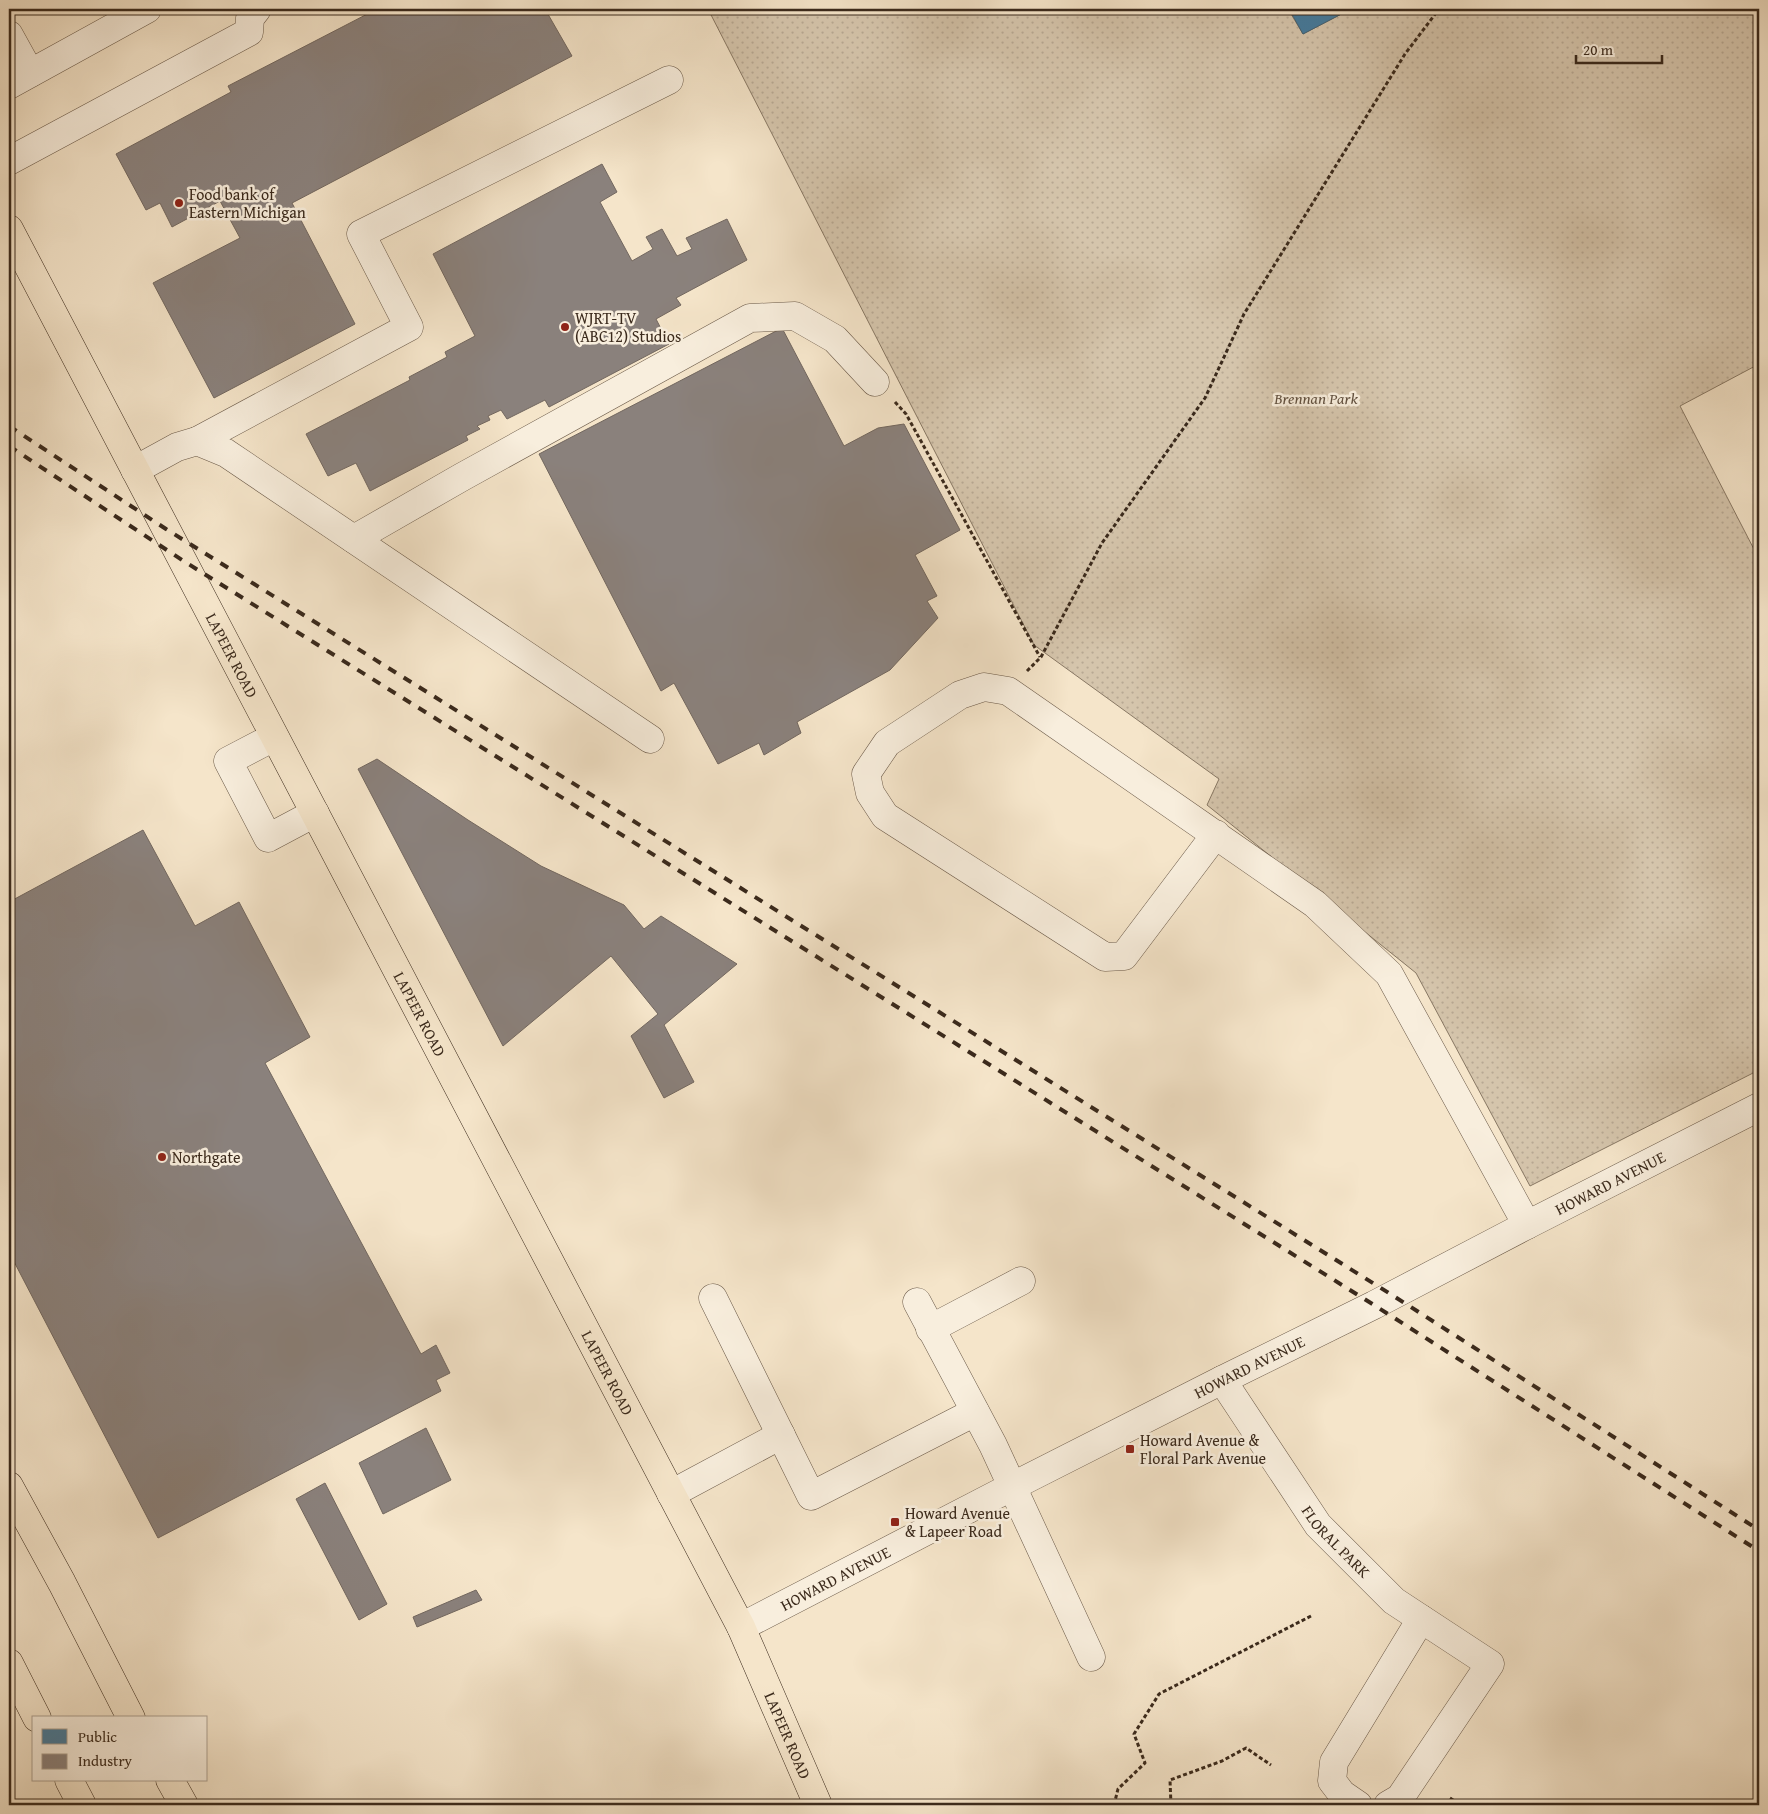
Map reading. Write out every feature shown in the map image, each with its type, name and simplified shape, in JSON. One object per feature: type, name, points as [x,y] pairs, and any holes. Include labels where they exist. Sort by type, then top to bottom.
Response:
[{"type":"main road","name":"LAPEER ROAD","points":[[9,229],[741,1626],[818,1805]]},
{"type":"main road","points":[[9,1486],[133,1716]]},
{"type":"main road","points":[[100,1656],[130,1716]]},
{"type":"main road","points":[[9,1663],[36,1716]]},
{"type":"main road","points":[[70,1782],[82,1805]]},
{"type":"main road","points":[[163,1782],[174,1805]]},
{"type":"main road","points":[[171,1782],[184,1805]]},
{"type":"street","points":[[9,35],[19,79],[147,9]]},
{"type":"street","points":[[9,161],[249,32],[250,18],[257,9]]},
{"type":"street","points":[[135,470],[177,447],[196,441],[409,327],[361,234],[670,80]]},
{"type":"street","points":[[354,539],[750,318],[795,316],[835,339],[875,382]]},
{"type":"street","points":[[196,441],[226,453],[650,739]]},
{"type":"street","points":[[1216,834],[1124,956],[1105,957],[885,816],[870,793],[866,774],[887,743],[960,695],[984,687],[1008,691],[1216,834],[1315,904],[1389,974],[1527,1225]]},
{"type":"street","points":[[274,737],[228,761],[268,838],[315,814]]},
{"type":"street","name":"HOWARD AVENUE","points":[[741,1626],[1222,1380],[1374,1305],[1759,1107]]},
{"type":"street","points":[[930,1329],[1022,1281]]},
{"type":"street","points":[[713,1298],[811,1496],[975,1412]]},
{"type":"street","points":[[917,1302],[1013,1486],[1091,1657]]},
{"type":"street","name":"FLORAL PARK","points":[[1222,1380],[1318,1525],[1394,1601],[1490,1664],[1400,1798],[1388,1805]]},
{"type":"street","points":[[671,1494],[781,1435]]},
{"type":"street","points":[[1358,1805],[1342,1794],[1332,1781],[1334,1762],[1421,1619]]},
{"type":"path","points":[[1008,691],[1040,657],[1102,543],[1205,398],[1244,314],[1405,54],[1439,9]]},
{"type":"path","points":[[875,382],[906,414],[1040,657]]},
{"type":"path","points":[[1114,1805],[1118,1789],[1145,1763],[1134,1734],[1159,1694],[1311,1616]]},
{"type":"path","points":[[1172,1805],[1170,1780],[1222,1761],[1246,1748],[1271,1765]]},
{"type":"path","points":[[1450,1798],[1461,1805]]},
{"type":"green space","name":"Brennan Park","points":[[708,9],[1288,9],[1303,34],[1351,9],[1759,9],[1759,364],[1680,406],[1759,559],[1759,1070],[1530,1186],[1416,973],[1207,805],[1219,779],[1034,645]]},
{"type":"building: Public","points":[[1289,9],[1351,9],[1303,34]]},
{"type":"building: Industry","name":"Food bank of Eastern Michigan","points":[[377,9],[545,9],[572,56],[292,203],[355,324],[214,398],[153,283],[240,238],[220,201],[172,227],[160,203],[146,210],[116,154],[231,92],[228,86]]},
{"type":"building: Industry","name":"WJRT-TV (ABC12) Studios","points":[[602,164],[617,192],[600,202],[632,261],[653,249],[646,237],[662,229],[677,256],[692,249],[686,238],[727,219],[747,260],[676,298],[681,305],[656,319],[669,344],[549,407],[545,400],[507,419],[501,410],[488,416],[490,420],[477,426],[480,429],[466,436],[468,440],[370,491],[356,463],[328,476],[306,434],[410,380],[409,377],[447,357],[445,352],[475,336],[433,254]]},
{"type":"building: Industry","points":[[782,328],[844,446],[878,428],[904,424],[960,530],[915,555],[937,596],[927,601],[938,618],[890,670],[797,722],[801,733],[764,755],[759,743],[718,764],[674,683],[661,691],[539,454]]},
{"type":"building: Industry","points":[[377,759],[541,866],[624,905],[644,929],[661,916],[737,964],[664,1025],[694,1082],[664,1098],[631,1036],[658,1014],[611,956],[503,1046],[358,769]]},
{"type":"building: Industry","name":"Northgate","points":[[143,830],[195,926],[239,902],[310,1037],[265,1063],[421,1354],[436,1345],[450,1373],[436,1380],[441,1391],[158,1538],[9,1252],[9,902]]},
{"type":"building: Industry","points":[[426,1428],[451,1480],[383,1514],[359,1463]]},
{"type":"building: Industry","points":[[325,1483],[387,1604],[359,1620],[296,1499]]},
{"type":"building: Industry","points":[[476,1590],[482,1600],[417,1627],[413,1617]]},
{"type":"railway","points":[[9,426],[166,529],[1392,1295],[1759,1530]]},
{"type":"railway","points":[[9,446],[182,560],[1374,1305],[1759,1551]]},
{"type":"place","name":"Food bank of Eastern Michigan","points":[[179,203]]},
{"type":"place","name":"WJRT-TV (ABC12) Studios","points":[[565,327]]},
{"type":"place","name":"Northgate","points":[[162,1157]]},
{"type":"place","name":"Howard Avenue & Floral Park Avenue","points":[[1130,1449]]},
{"type":"place","name":"Howard Avenue & Lapeer Road","points":[[895,1522]]}]
